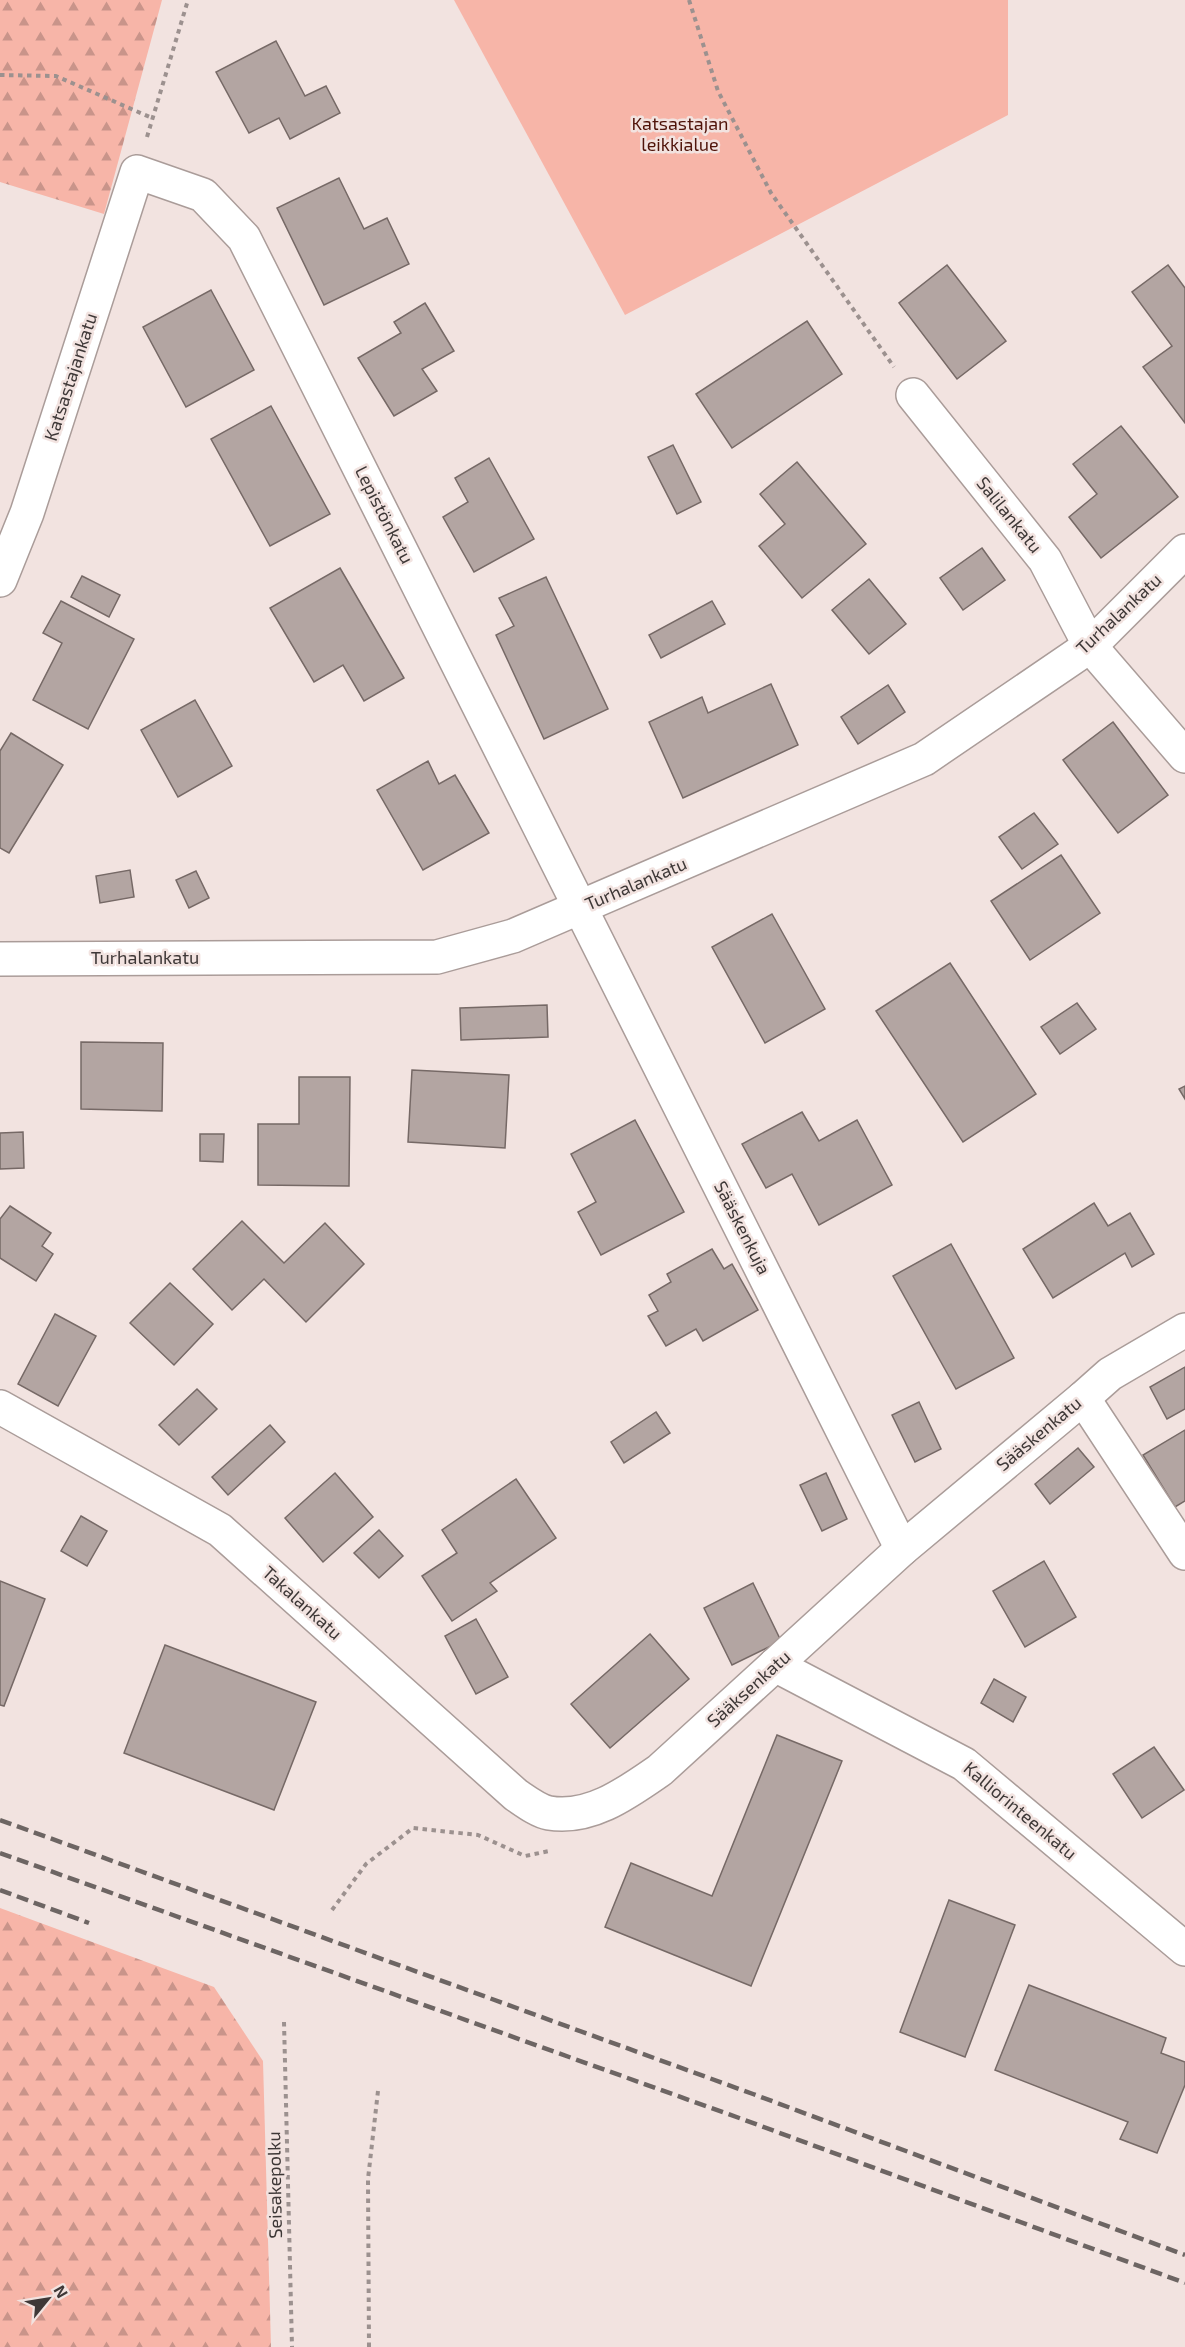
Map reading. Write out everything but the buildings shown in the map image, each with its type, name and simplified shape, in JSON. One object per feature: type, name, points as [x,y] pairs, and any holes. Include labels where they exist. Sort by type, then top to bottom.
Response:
[{"type":"street","name":"Katsastajankatu","points":[[0,580],[27,513],[137,172]]},
{"type":"street","name":"Lepistönkatu","points":[[137,172],[203,195],[244,238],[581,907]]},
{"type":"street","name":"Salilankatu","points":[[913,395],[1045,560],[1090,646],[1185,756]]},
{"type":"street","name":"Turhalankatu","points":[[0,959],[437,957],[513,936],[924,759],[1090,646],[1185,551]]},
{"type":"street","name":"Sääskenkuja","points":[[581,907],[902,1549]]},
{"type":"street","name":"Sääskenkatu","points":[[902,1549],[1110,1374],[1185,1330]]},
{"type":"street","points":[[1083,1398],[1185,1553]]},
{"type":"street","name":"Takalankatu","points":[[0,1407],[220,1530],[516,1795],[547,1813],[585,1813]]},
{"type":"street","name":"Sääksenkatu","points":[[585,1813],[633,1789],[660,1770],[902,1549]]},
{"type":"street","name":"Kalliorinteenkatu","points":[[775,1665],[964,1764],[1185,1949]]},
{"type":"path","points":[[137,172],[188,0]]},
{"type":"path","points":[[689,0],[718,91],[771,193],[913,395]]},
{"type":"path","points":[[0,75],[56,76],[152,118]]},
{"type":"path","points":[[332,1910],[366,1864],[413,1828],[478,1835],[525,1856],[551,1850]]},
{"type":"path","name":"Seisakepolku","points":[[284,2022],[292,2347]]},
{"type":"path","points":[[369,2347],[368,2179],[378,2091]]},
{"type":"green space","points":[[0,0],[162,0],[104,214],[0,182]]},
{"type":"green space","name":"Katsastajan leikkialue","points":[[454,0],[1008,0],[1008,115],[625,315]]},
{"type":"green space","points":[[0,1908],[214,1987],[263,2061],[271,2347],[0,2347]]},
{"type":"railway","points":[[0,1820],[753,2094],[1185,2255]]},
{"type":"railway","points":[[0,1853],[742,2119],[1185,2283]]},
{"type":"railway","points":[[0,1890],[89,1923]]}]
